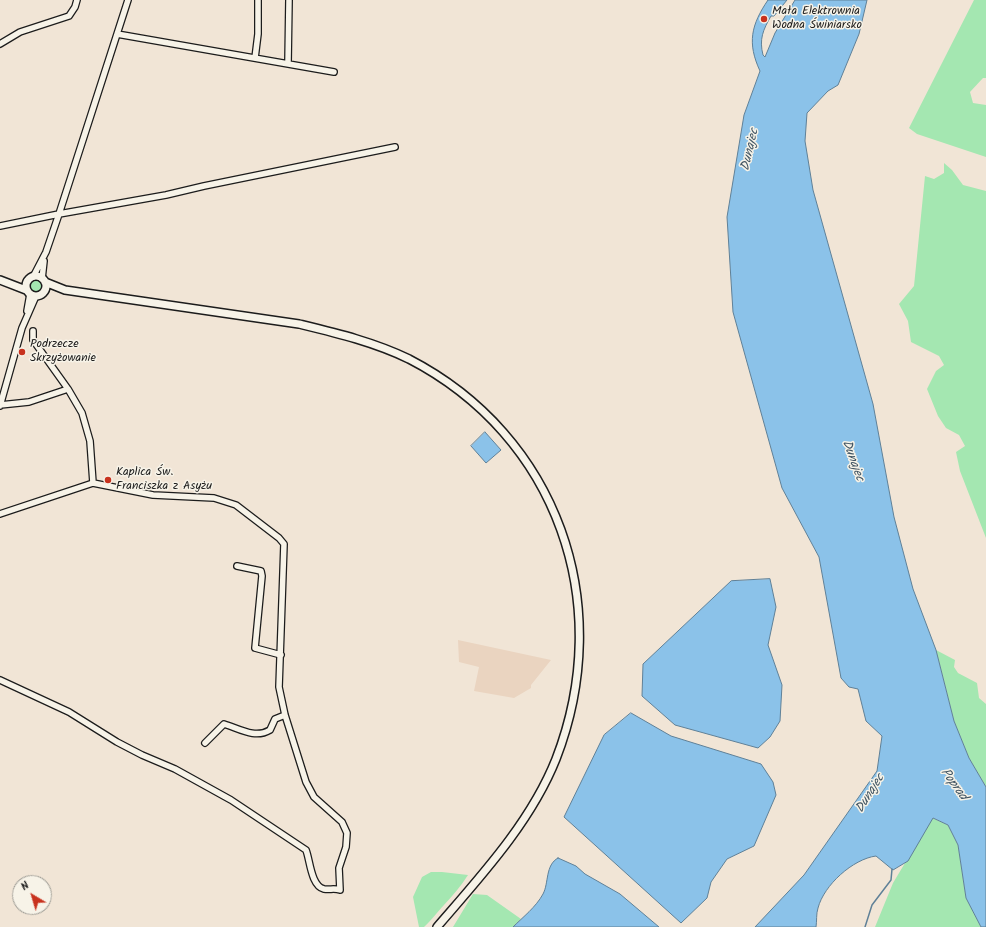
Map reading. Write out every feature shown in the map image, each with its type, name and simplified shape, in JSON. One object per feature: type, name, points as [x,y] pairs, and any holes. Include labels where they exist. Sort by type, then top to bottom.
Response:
[{"type":"main road","points":[[31,279],[31,293]]},
{"type":"main road","points":[[3,280],[43,280],[65,290]]},
{"type":"main road","points":[[3,280],[31,293],[65,290],[299,324],[332,332],[383,348],[424,368],[469,399],[505,434],[539,482],[566,542],[574,572],[579,611],[580,636],[576,692],[568,726],[555,761],[534,800],[502,848],[437,927]]},
{"type":"main road","points":[[43,280],[44,292]]},
{"type":"street","points":[[0,44],[20,32],[69,16],[75,7],[77,0]]},
{"type":"street","points":[[31,279],[46,252],[128,0]]},
{"type":"street","points":[[255,58],[258,34],[258,0]]},
{"type":"street","points":[[288,63],[289,0]]},
{"type":"street","points":[[117,34],[334,72]]},
{"type":"street","points":[[0,226],[166,195],[395,147]]},
{"type":"street","points":[[43,280],[46,252]]},
{"type":"street","points":[[31,293],[27,313],[0,405],[29,402],[68,389]]},
{"type":"street","points":[[33,331],[33,340],[68,389],[82,413],[90,441],[92,483]]},
{"type":"street","points":[[0,514],[92,483],[153,495],[214,498],[236,505],[280,538],[284,544],[279,687],[285,715],[306,782],[314,797],[342,822],[348,833],[346,847],[339,868],[340,890],[323,889],[315,883],[310,860],[306,850],[231,800],[176,769],[117,742],[69,712],[0,680]]},
{"type":"street","points":[[237,566],[261,572],[262,576],[255,648],[281,655]]},
{"type":"street","points":[[205,743],[224,724],[252,734],[263,734],[270,730],[275,719],[285,715]]},
{"type":"shaded area","points":[[458,640],[551,660],[531,685],[531,688],[514,698],[474,691],[479,667],[459,662]]},
{"type":"green space","points":[[974,0],[986,0],[986,78],[983,78],[970,92],[973,103],[986,105],[986,157],[917,134],[909,128]]},
{"type":"green space","points":[[944,163],[952,170],[963,185],[986,191],[986,538],[960,471],[956,452],[965,446],[959,435],[946,428],[938,416],[927,389],[936,371],[944,365],[939,356],[911,342],[908,321],[899,304],[914,286],[925,176],[934,179],[944,173]]},
{"type":"green space","points":[[33,279],[39,279],[43,283],[43,289],[39,293],[33,293],[29,289],[29,283]]},
{"type":"green space","points":[[936,650],[955,660],[954,667],[958,673],[977,683],[979,698],[986,704],[986,787],[969,758],[954,721]]},
{"type":"green space","points":[[932,818],[948,825],[958,845],[966,898],[981,927],[875,927],[893,883]]},
{"type":"green space","points":[[431,872],[468,875],[430,922],[424,927],[419,927],[413,897],[422,877]]},
{"type":"green space","points":[[473,894],[487,895],[521,919],[513,927],[453,927]]},
{"type":"water","points":[[768,0],[787,0],[774,16],[771,16],[764,30],[761,44],[763,55],[765,57],[775,33],[795,0],[867,0],[859,34],[838,85],[828,91],[807,113],[805,141],[813,190],[873,404],[894,517],[913,589],[936,650],[954,721],[969,758],[986,787],[986,927],[981,927],[966,898],[958,845],[948,825],[933,818],[908,861],[893,870],[876,856],[858,862],[841,874],[833,882],[821,899],[817,910],[816,927],[755,927],[804,875],[877,771],[882,736],[866,721],[858,689],[849,687],[841,678],[819,557],[782,488],[733,312],[727,217],[744,115],[760,71],[753,52],[753,34],[758,18]]},
{"type":"water","points":[[485,432],[501,450],[486,463],[471,446]]},
{"type":"water","points":[[770,579],[776,607],[768,645],[782,685],[780,721],[770,737],[758,748],[675,725],[642,696],[643,664],[731,581]]},
{"type":"water","points":[[631,713],[671,736],[761,764],[773,782],[776,795],[754,846],[727,859],[711,882],[707,898],[681,923],[564,817],[604,735]]},
{"type":"water","points":[[558,858],[576,866],[585,874],[620,894],[659,927],[513,927],[533,908],[540,899],[545,890],[551,865]]},
{"type":"waterway","points":[[865,927],[872,905],[891,880],[892,869]]},
{"type":"place","name":"Mała Elektrownia Wodna Świniarsko","points":[[764,19]]},
{"type":"place","name":"Podrzecze Skrzyżowanie","points":[[22,352]]},
{"type":"place","name":"Kaplica Św. Franciszka z Asyżu","points":[[108,480]]},
{"type":"water label","name":"Dunajec","points":[[751,150]]},
{"type":"water label","name":"Dunajec","points":[[852,461]]},
{"type":"water label","name":"Poprad","points":[[953,785]]},
{"type":"water label","name":"Dunajec","points":[[871,794]]}]
